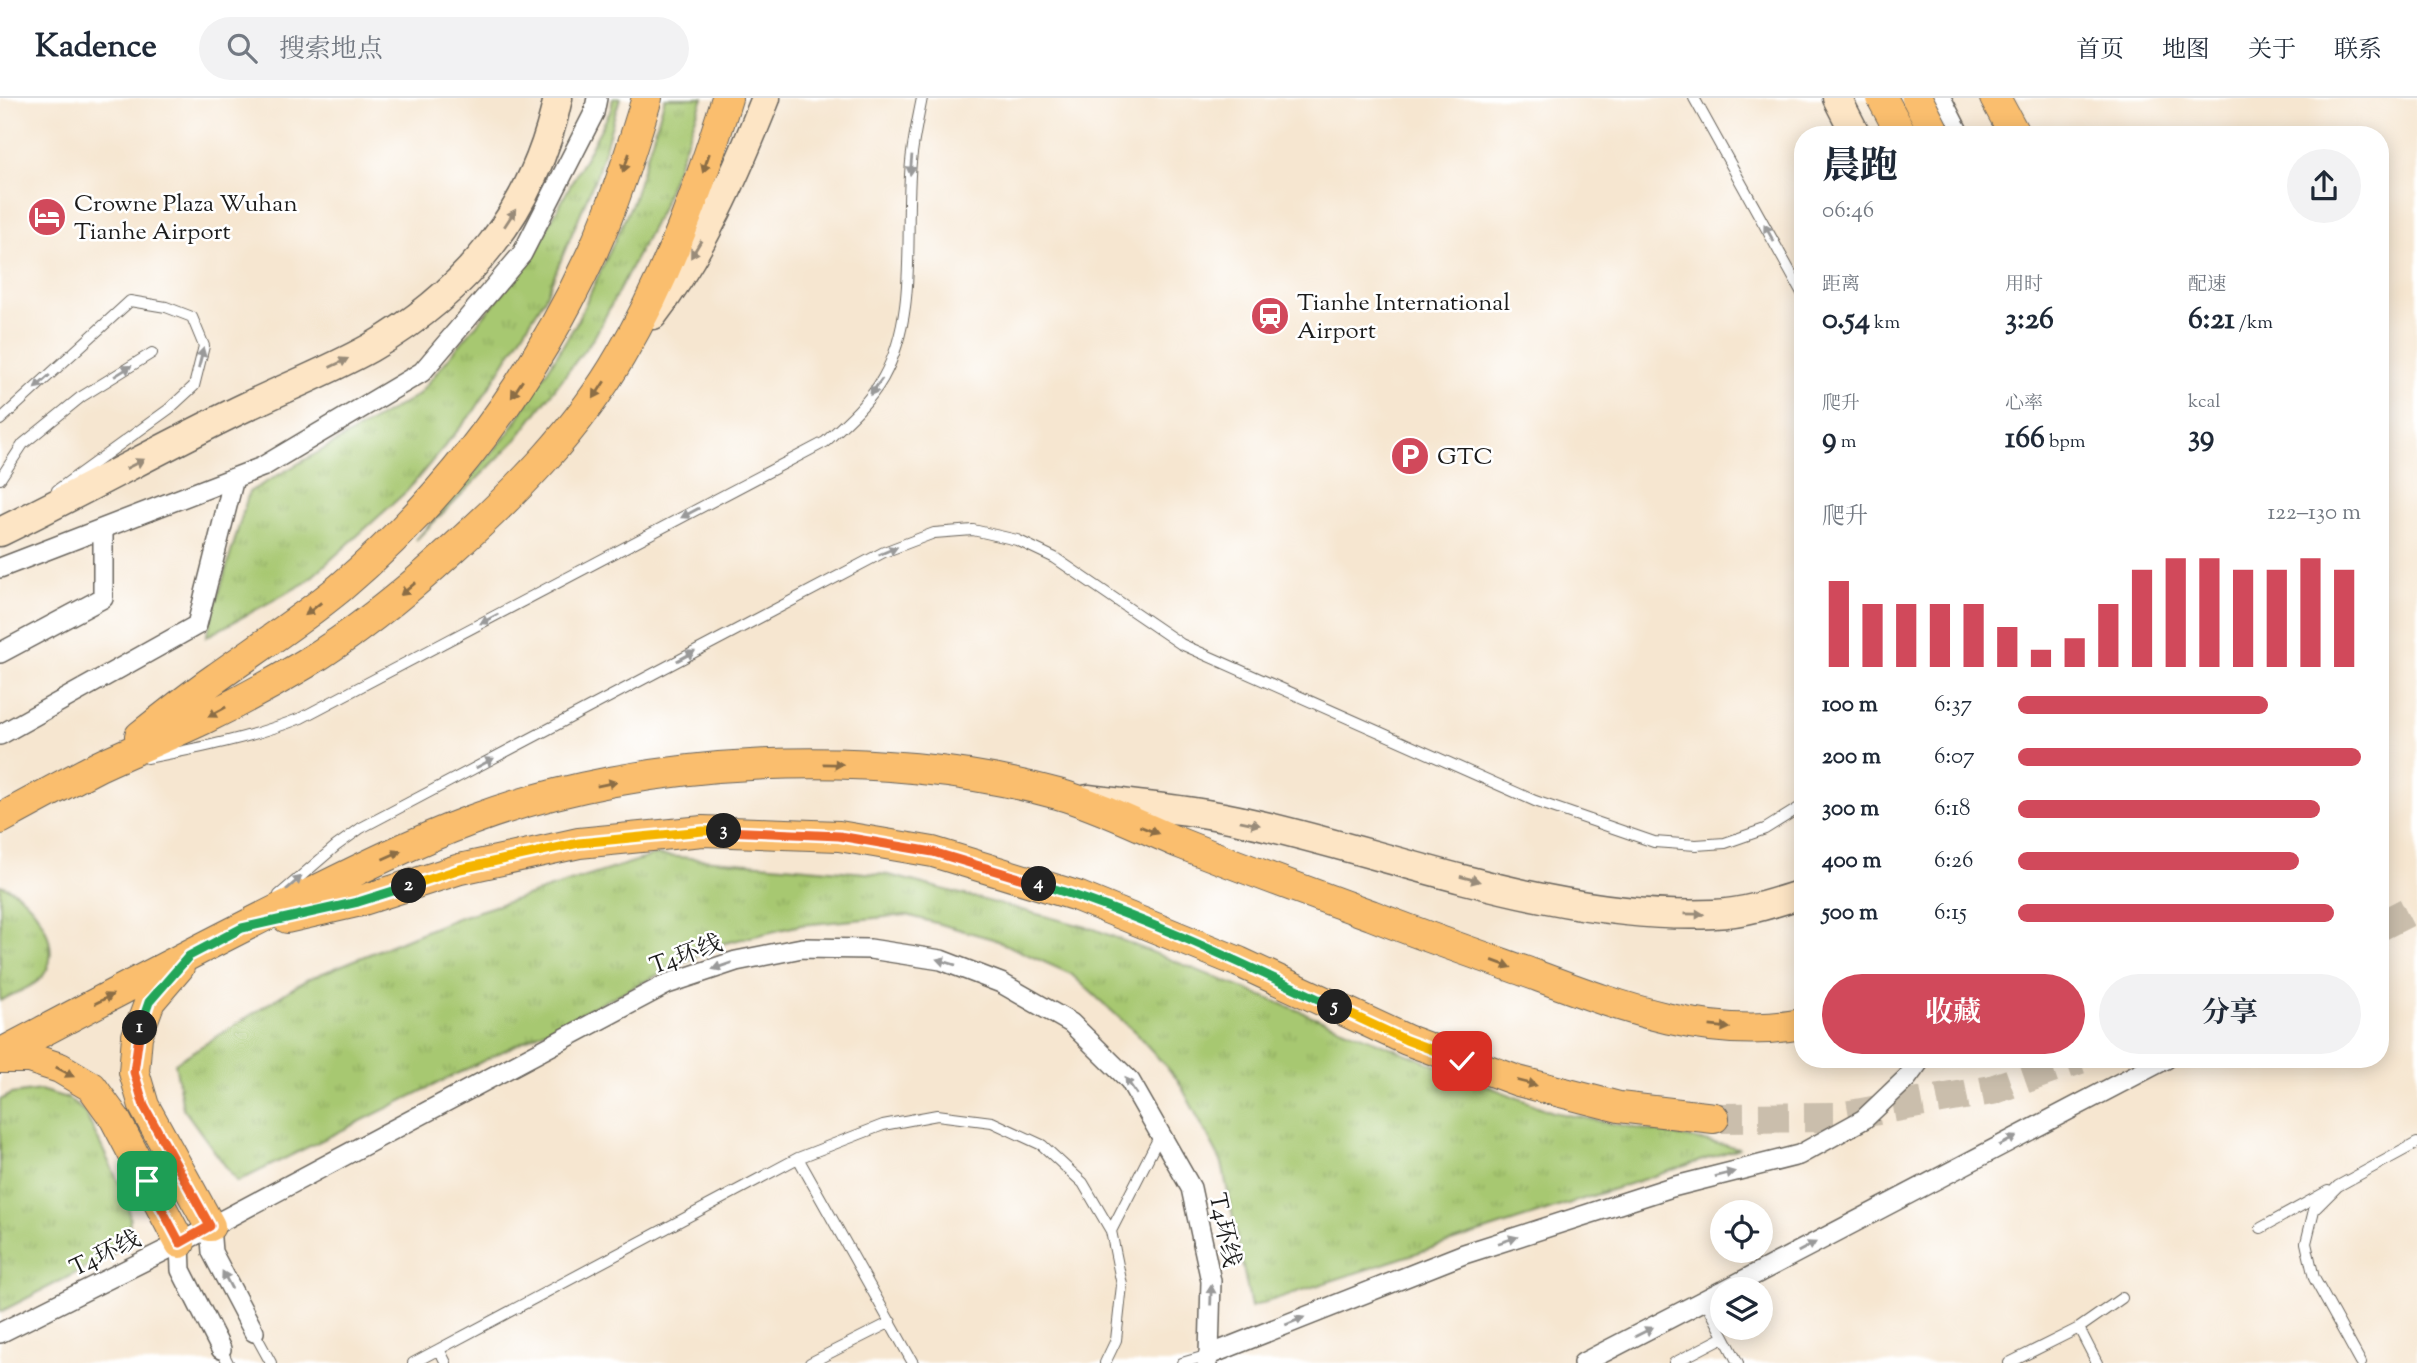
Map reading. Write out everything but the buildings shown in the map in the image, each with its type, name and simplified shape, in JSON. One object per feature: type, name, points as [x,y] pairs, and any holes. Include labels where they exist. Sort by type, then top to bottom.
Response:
[{"type":"main road","points":[[0,532],[369,348],[441,299],[468,274],[515,210],[532,178],[558,98]]},
{"type":"main road","points":[[101,766],[215,678],[296,624],[339,588],[383,550],[464,461],[498,419],[563,311],[593,251],[615,195],[647,98]]},
{"type":"main road","points":[[621,355],[656,288],[683,224],[727,98]]},
{"type":"main road","points":[[0,819],[101,766],[205,719],[306,663],[366,623],[498,509],[543,463],[582,415],[621,355],[664,300],[708,228],[732,180],[766,98]]},
{"type":"main road","points":[[1837,98],[1851,126]]},
{"type":"main road","points":[[1882,98],[1897,126]]},
{"type":"main road","points":[[1917,98],[1931,126]]},
{"type":"main road","points":[[1996,98],[2010,126]]},
{"type":"main road","points":[[0,1056],[351,873],[473,820],[562,794],[666,773],[759,765],[865,765],[970,777],[1061,795],[1250,822],[1486,883],[1609,909],[1665,914],[1717,914],[1764,906],[1794,897]]},
{"type":"main road","points":[[1061,795],[1392,924],[1574,990],[1664,1018],[1699,1025],[1764,1028],[1794,1025]]},
{"type":"main road","points":[[242,928],[358,902],[460,869],[579,843],[703,831],[839,836],[933,852],[1077,896],[1239,962],[1406,1040],[1518,1082],[1619,1107],[1714,1118]]},
{"type":"main road","points":[[189,956],[149,1002],[137,1036],[134,1072],[144,1106],[210,1226]]},
{"type":"main road","points":[[0,1056],[29,1058],[60,1068],[92,1087],[115,1119],[180,1243]]},
{"type":"street","points":[[0,568],[262,467],[422,372],[522,254],[594,113],[597,98]]},
{"type":"street","points":[[1941,98],[1955,126]]},
{"type":"street","points":[[0,735],[197,625],[234,478]]},
{"type":"street","points":[[0,653],[103,598],[103,529]]},
{"type":"street","name":"T4环线","points":[[0,1332],[180,1243],[667,984],[736,961],[802,948],[870,949],[942,960],[1001,983],[1071,1023],[1130,1082],[1191,1188],[1212,1281],[1208,1359]]},
{"type":"street","points":[[1208,1359],[1464,1254],[1672,1187],[1799,1155],[1864,1119],[1915,1068]]},
{"type":"street","points":[[1749,1277],[2149,1068]]},
{"type":"street","points":[[210,1226],[212,1252],[254,1332]]},
{"type":"street","points":[[180,1243],[181,1270],[224,1356]]},
{"type":"street","points":[[1583,1363],[1710,1298]]},
{"type":"lane","points":[[101,766],[212,746],[261,734],[302,718],[825,442],[858,412],[883,378],[898,337],[906,299],[911,161],[922,98]]},
{"type":"lane","points":[[1694,98],[1794,279]]},
{"type":"lane","points":[[0,420],[130,301],[166,307],[192,317],[204,346],[194,386],[169,409],[54,492],[29,517]]},
{"type":"lane","points":[[0,479],[23,444],[81,397],[152,353]]},
{"type":"lane","points":[[242,928],[360,828],[884,552],[934,533],[973,530],[1017,540],[1055,558],[1181,644],[1535,801],[1654,842],[1696,845],[1725,843],[1765,830],[1794,811]]},
{"type":"lane","points":[[413,1363],[798,1158],[883,1125],[937,1115],[992,1122],[1042,1145],[1083,1183],[1111,1231],[1122,1285],[1116,1340],[1105,1363]]},
{"type":"lane","points":[[1111,1231],[1160,1135]]},
{"type":"lane","points":[[2261,1228],[2417,1143]]},
{"type":"lane","points":[[798,1158],[913,1363]]},
{"type":"lane","points":[[2337,1186],[2314,1210],[2306,1243],[2314,1278],[2361,1363]]},
{"type":"lane","points":[[2009,1363],[2079,1328],[2122,1298]]},
{"type":"lane","points":[[810,1363],[891,1322]]},
{"type":"lane","points":[[2079,1328],[2097,1363]]},
{"type":"lane","points":[[254,1332],[271,1363]]},
{"type":"lane","points":[[1674,1363],[1718,1340]]},
{"type":"lane","points":[[1726,1340],[1738,1363]]},
{"type":"lane","points":[[439,1349],[446,1363]]},
{"type":"lane","points":[[1182,1363],[1208,1359]]},
{"type":"green space","points":[[613,98],[620,98],[597,174],[545,298],[475,410],[407,491],[305,583],[206,637],[249,492],[418,395],[530,260],[611,110]]},
{"type":"green space","points":[[665,98],[703,98],[660,212],[595,336],[515,441],[416,540],[508,434],[576,324],[633,201]]},
{"type":"green space","points":[[655,855],[889,875],[1094,929],[1553,1112],[1740,1148],[1251,1307],[1222,1163],[1178,1080],[1136,1033],[1071,974],[993,939],[907,915],[801,925],[721,944],[237,1182],[183,1108],[175,1063],[306,980],[457,918]]},
{"type":"green space","points":[[0,885],[12,890],[35,911],[49,940],[51,954],[48,968],[39,980],[0,1001]]},
{"type":"green space","points":[[40,1090],[67,1098],[85,1112],[128,1202],[130,1221],[126,1237],[115,1253],[0,1312],[0,1100],[11,1094]]},
{"type":"tunnel","points":[[2389,921],[2417,907]]},
{"type":"tunnel","points":[[1714,1118],[1839,1117],[1992,1090],[2054,1068]]},
{"type":"place","name":"Crowne Plaza Wuhan Tianhe Airport","points":[[47,217]]},
{"type":"place","name":"Tianhe International Airport","points":[[1270,316]]},
{"type":"place","name":"GTC","points":[[1410,456]]},
{"type":"route","points":[[147,1181],[180,1243],[210,1226],[144,1106],[134,1072],[137,1036],[149,1002],[189,956],[242,928],[358,902],[460,869],[579,843],[703,831],[839,836],[933,852],[1077,896],[1239,962],[1406,1040],[1462,1061]]}]
